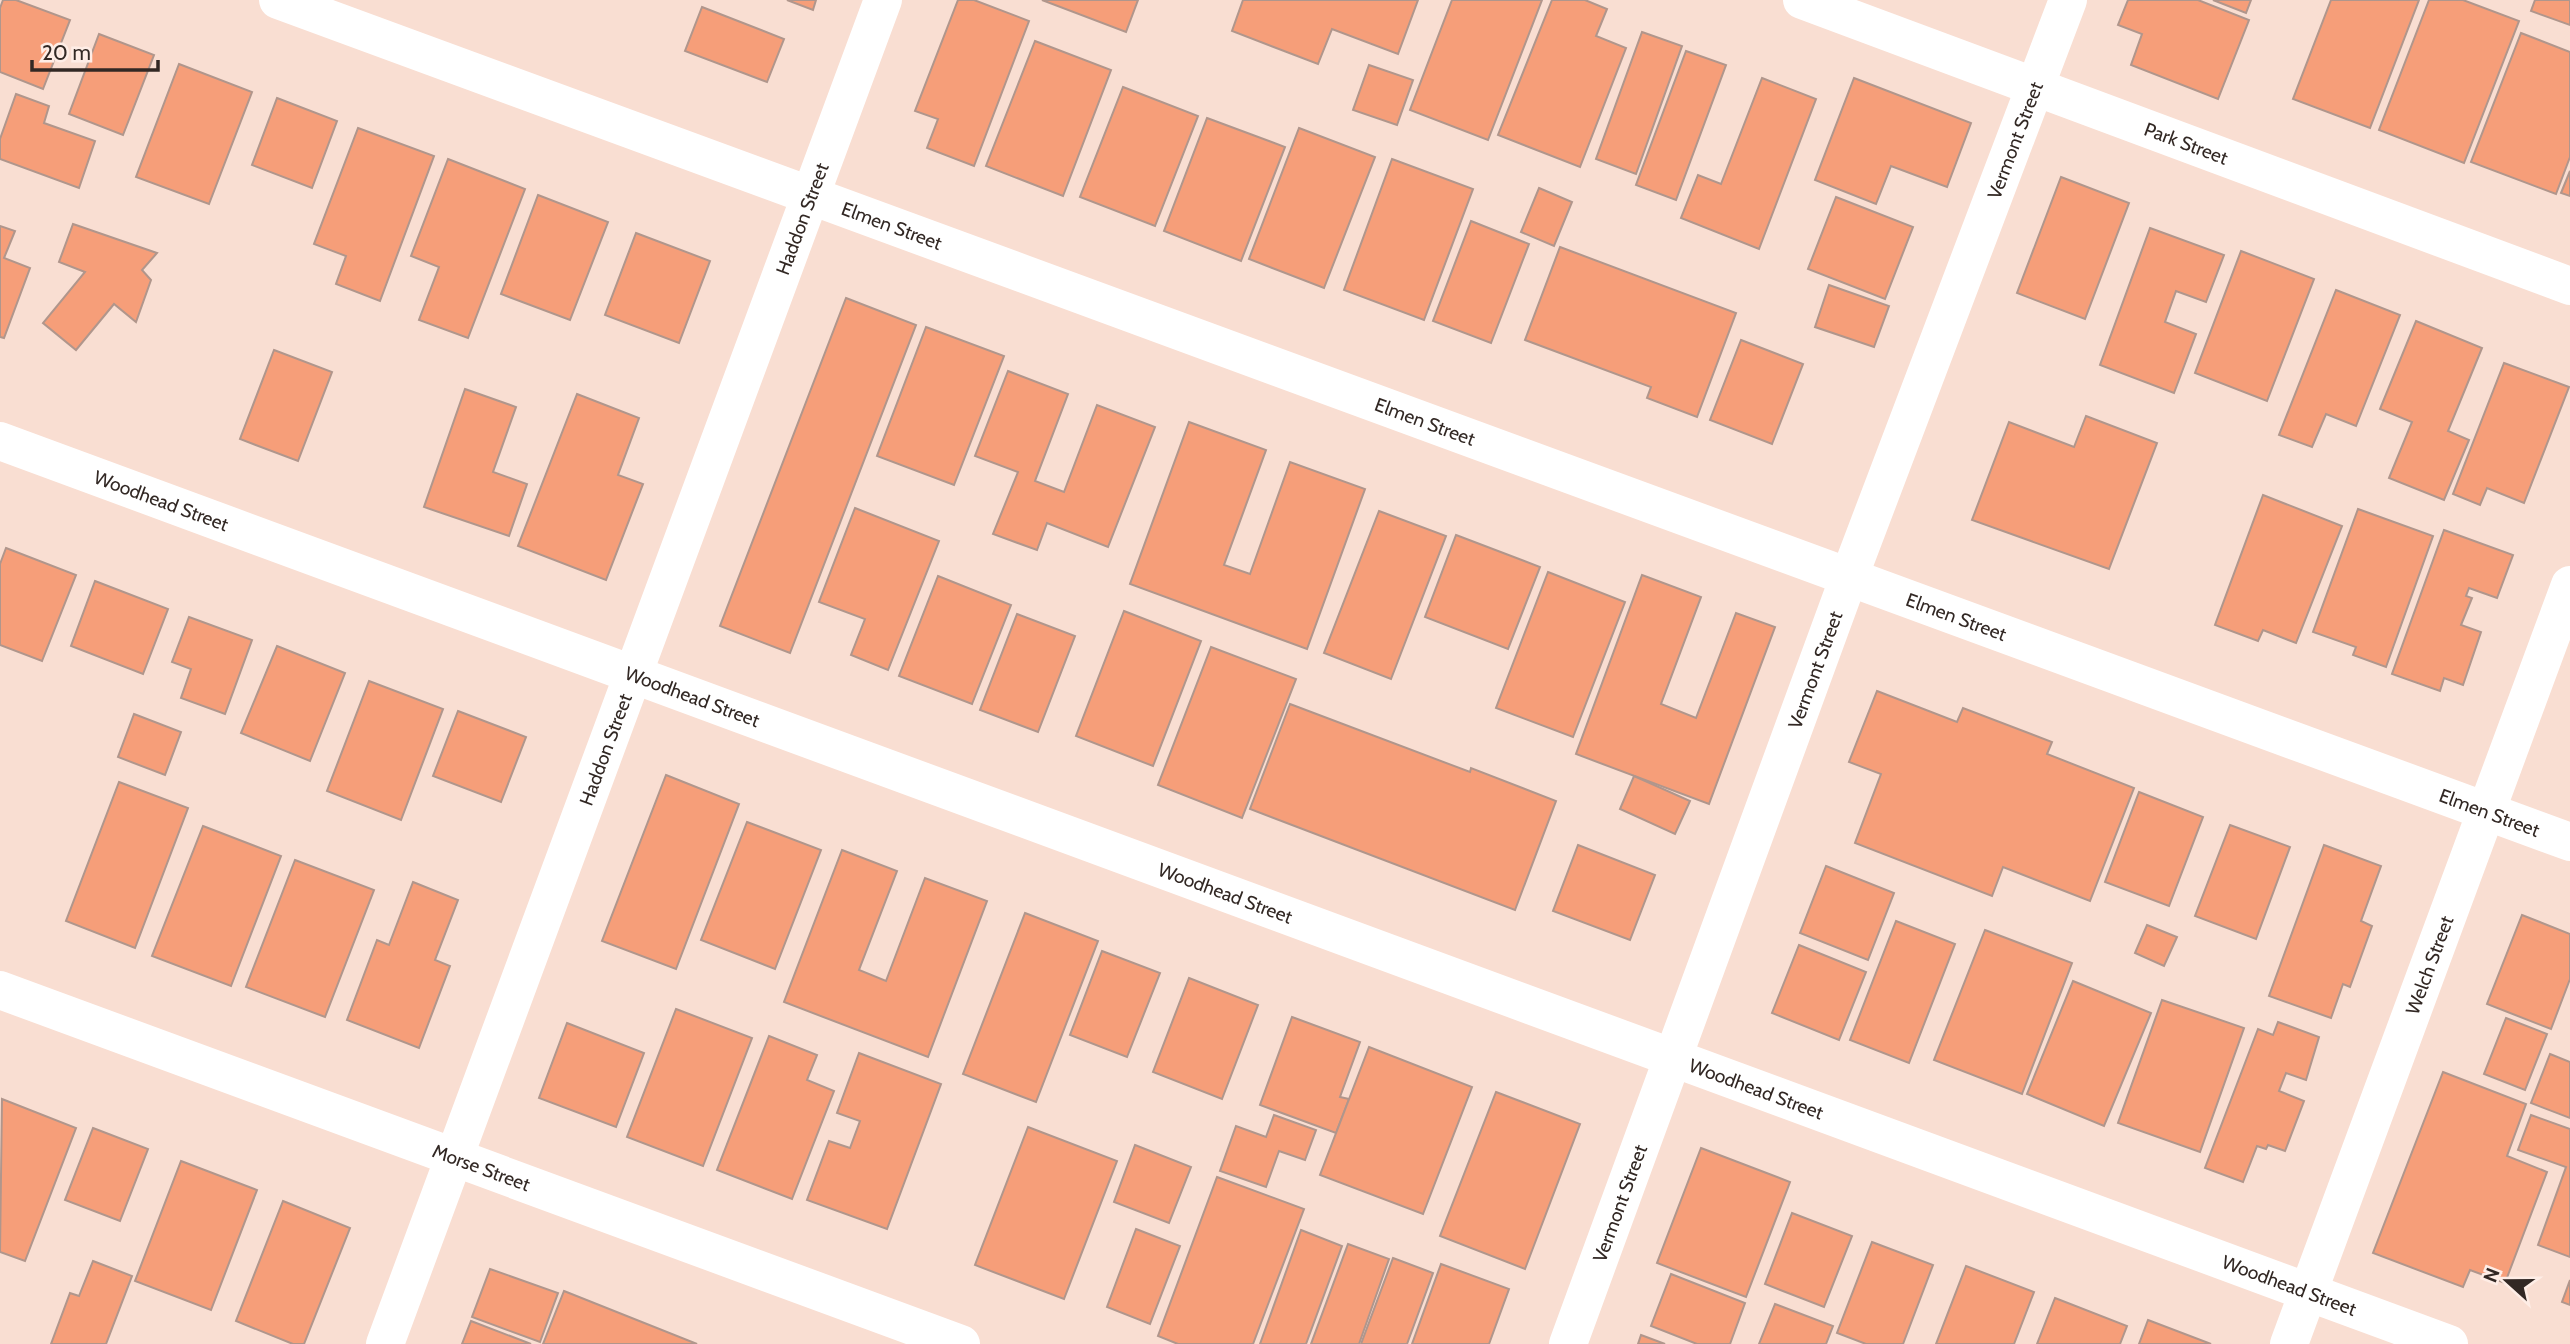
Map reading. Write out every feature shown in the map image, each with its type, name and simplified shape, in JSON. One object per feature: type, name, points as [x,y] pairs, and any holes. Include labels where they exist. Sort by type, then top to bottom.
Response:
[{"type":"street","name":"Elmen Street","points":[[278,0],[2570,842]]},
{"type":"street","name":"Haddon Street","points":[[385,1344],[883,0]]},
{"type":"street","name":"Park Street","points":[[1802,0],[2570,286]]},
{"type":"street","name":"Vermont Street","points":[[1568,1344],[1849,577],[2068,0]]},
{"type":"street","name":"Woodhead Street","points":[[0,441],[2449,1344]]},
{"type":"street","name":"Welch Street","points":[[2289,1344],[2570,585]]},
{"type":"street","name":"Morse Street","points":[[0,990],[961,1344]]},
{"type":"building","points":[[3,0],[16,0],[70,20],[43,89],[0,72],[0,8]]},
{"type":"building","points":[[787,0],[816,0],[813,10]]},
{"type":"building","points":[[958,0],[974,0],[1029,21],[974,166],[927,148],[938,119],[915,111]]},
{"type":"building","points":[[1042,0],[1138,0],[1126,32]]},
{"type":"building","points":[[1243,0],[1418,0],[1398,54],[1332,29],[1318,64],[1232,31]]},
{"type":"building","points":[[1452,0],[1542,0],[1488,140],[1410,110]]},
{"type":"building","points":[[1552,0],[1585,0],[1607,9],[1596,36],[1626,48],[1580,167],[1498,135]]},
{"type":"building","points":[[2128,0],[2198,0],[2249,20],[2218,99],[2131,65],[2142,34],[2118,25]]},
{"type":"building","points":[[2213,0],[2251,0],[2246,13]]},
{"type":"building","points":[[2331,0],[2419,0],[2370,128],[2293,99]]},
{"type":"building","points":[[2429,0],[2463,0],[2519,21],[2464,163],[2379,130]]},
{"type":"building","points":[[2535,0],[2570,0],[2570,25],[2531,11]]},
{"type":"building","points":[[702,7],[784,39],[767,82],[685,51]]},
{"type":"building","points":[[1642,32],[1682,46],[1636,174],[1596,159]]},
{"type":"building","points":[[2521,33],[2570,52],[2570,157],[2556,194],[2471,162]]},
{"type":"building","points":[[99,34],[154,55],[123,135],[69,114]]},
{"type":"building","points":[[1035,41],[1111,70],[1063,196],[986,166]]},
{"type":"building","points":[[1686,51],[1726,65],[1676,200],[1636,185]]},
{"type":"building","points":[[179,64],[252,92],[209,204],[136,177]]},
{"type":"building","points":[[1369,65],[1413,80],[1397,125],[1353,110]]},
{"type":"building","points":[[1762,78],[1816,99],[1759,249],[1681,218],[1698,175],[1721,184]]},
{"type":"building","points":[[1854,78],[1971,123],[1947,187],[1891,166],[1876,204],[1815,180]]},
{"type":"building","points":[[1123,87],[1198,116],[1155,226],[1080,197]]},
{"type":"building","points":[[16,94],[49,106],[44,123],[95,141],[79,188],[0,159],[0,139]]},
{"type":"building","points":[[277,98],[337,121],[312,188],[252,165]]},
{"type":"building","points":[[1207,118],[1285,147],[1241,261],[1164,231]]},
{"type":"building","points":[[358,128],[434,156],[380,301],[336,284],[346,256],[314,244]]},
{"type":"building","points":[[1299,128],[1375,157],[1324,288],[1249,259]]},
{"type":"building","points":[[448,159],[525,189],[468,338],[419,320],[439,267],[411,256]]},
{"type":"building","points":[[1392,159],[1473,189],[1424,320],[1344,290]]},
{"type":"building","points":[[2570,171],[2570,196],[2561,193]]},
{"type":"building","points":[[2061,177],[2129,203],[2085,319],[2017,293]]},
{"type":"building","points":[[1539,188],[1572,202],[1554,246],[1521,232]]},
{"type":"building","points":[[538,195],[608,222],[570,320],[501,294]]},
{"type":"building","points":[[1836,197],[1913,227],[1885,299],[1808,269]]},
{"type":"building","points":[[1471,221],[1529,244],[1491,343],[1433,321]]},
{"type":"building","points":[[73,224],[157,253],[142,270],[151,280],[136,322],[114,304],[76,350],[43,323],[85,272],[59,262]]},
{"type":"building","points":[[0,226],[15,231],[4,258],[30,268],[4,338],[0,337]]},
{"type":"building","points":[[2150,228],[2224,255],[2206,302],[2176,291],[2165,322],[2196,334],[2174,393],[2100,365]]},
{"type":"building","points":[[636,233],[710,261],[679,343],[605,315]]},
{"type":"building","points":[[1560,247],[1736,313],[1697,417],[1647,398],[1651,387],[1525,340]]},
{"type":"building","points":[[2241,251],[2314,279],[2267,401],[2195,373]]},
{"type":"building","points":[[1829,285],[1889,306],[1874,347],[1815,327]]},
{"type":"building","points":[[2336,290],[2400,315],[2356,426],[2326,414],[2312,447],[2279,435]]},
{"type":"building","points":[[846,298],[916,325],[790,653],[720,626]]},
{"type":"building","points":[[2416,321],[2482,348],[2448,431],[2469,440],[2444,500],[2389,478],[2412,422],[2380,409]]},
{"type":"building","points":[[926,327],[1004,356],[954,485],[877,456]]},
{"type":"building","points":[[1741,340],[1803,364],[1772,444],[1710,420]]},
{"type":"building","points":[[274,350],[332,372],[298,461],[240,439]]},
{"type":"building","points":[[2504,363],[2569,387],[2524,503],[2487,488],[2480,505],[2453,494]]},
{"type":"building","points":[[1008,371],[1068,394],[1035,481],[1064,492],[1097,405],[1155,427],[1108,547],[1047,523],[1037,550],[993,534],[1018,472],[975,456]]},
{"type":"building","points":[[465,389],[516,407],[493,472],[527,484],[509,536],[424,507]]},
{"type":"building","points":[[577,394],[639,418],[618,475],[643,484],[606,580],[518,546]]},
{"type":"building","points":[[2086,416],[2157,443],[2109,569],[1972,520],[2009,422],[2074,447]]},
{"type":"building","points":[[1189,422],[1266,450],[1224,565],[1250,574],[1290,462],[1365,489],[1307,649],[1130,584]]},
{"type":"building","points":[[2263,495],[2342,526],[2296,643],[2263,630],[2258,641],[2215,625]]},
{"type":"building","points":[[855,508],[939,541],[888,670],[851,655],[865,619],[819,602]]},
{"type":"building","points":[[2358,509],[2433,536],[2386,667],[2353,655],[2356,647],[2313,632]]},
{"type":"building","points":[[1379,511],[1446,536],[1391,679],[1324,653]]},
{"type":"building","points":[[2444,530],[2513,555],[2497,598],[2469,588],[2466,596],[2472,598],[2461,625],[2481,632],[2463,685],[2444,678],[2440,691],[2392,674]]},
{"type":"building","points":[[1456,535],[1540,567],[1508,649],[1425,617]]},
{"type":"building","points":[[6,548],[76,575],[42,661],[0,645],[0,564]]},
{"type":"building","points":[[1548,572],[1625,602],[1573,737],[1496,708]]},
{"type":"building","points":[[1642,575],[1701,597],[1661,704],[1696,718],[1736,613],[1775,627],[1709,804],[1576,754]]},
{"type":"building","points":[[938,576],[1011,605],[972,704],[899,676]]},
{"type":"building","points":[[95,581],[168,609],[143,674],[71,646]]},
{"type":"building","points":[[1124,611],[1201,641],[1153,766],[1076,736]]},
{"type":"building","points":[[1017,614],[1075,636],[1038,732],[980,710]]},
{"type":"building","points":[[189,617],[252,640],[225,714],[181,698],[191,669],[172,662]]},
{"type":"building","points":[[277,646],[345,673],[310,761],[241,733]]},
{"type":"building","points":[[1211,647],[1296,679],[1242,818],[1158,785]]},
{"type":"building","points":[[369,681],[443,709],[401,820],[327,791]]},
{"type":"building","points":[[1877,691],[1957,722],[1963,708],[2052,742],[2047,754],[2134,788],[2090,901],[2003,867],[1992,896],[1855,843],[1881,774],[1849,762]]},
{"type":"building","points":[[1290,704],[1470,772],[1471,768],[1556,801],[1515,910],[1250,809]]},
{"type":"building","points":[[458,711],[526,737],[501,802],[433,776]]},
{"type":"building","points":[[134,714],[181,732],[165,775],[118,757]]},
{"type":"building","points":[[666,775],[739,804],[676,969],[602,941]]},
{"type":"building","points":[[1634,776],[1690,801],[1675,834],[1620,809]]},
{"type":"building","points":[[119,782],[188,808],[135,948],[66,921]]},
{"type":"building","points":[[2139,792],[2203,817],[2169,906],[2105,882]]},
{"type":"building","points":[[747,822],[821,850],[775,969],[701,940]]},
{"type":"building","points":[[2230,825],[2290,847],[2256,939],[2195,916]]},
{"type":"building","points":[[203,826],[281,856],[231,986],[152,956]]},
{"type":"building","points":[[1578,845],[1655,875],[1630,940],[1553,911]]},
{"type":"building","points":[[2324,845],[2381,866],[2361,921],[2372,926],[2350,987],[2343,984],[2331,1018],[2269,996]]},
{"type":"building","points":[[842,850],[897,871],[859,970],[886,981],[925,878],[987,901],[928,1057],[784,1002]]},
{"type":"building","points":[[295,860],[374,890],[325,1017],[246,987]]},
{"type":"building","points":[[1826,866],[1894,893],[1868,960],[1800,933]]},
{"type":"building","points":[[413,882],[458,900],[435,960],[450,966],[419,1048],[347,1020],[377,940],[389,945]]},
{"type":"building","points":[[1025,913],[1098,941],[1036,1102],[963,1074]]},
{"type":"building","points":[[2522,915],[2570,934],[2570,979],[2551,1029],[2487,1004]]},
{"type":"building","points":[[1896,921],[1955,944],[1909,1063],[1850,1040]]},
{"type":"building","points":[[2147,925],[2177,937],[2164,966],[2135,953]]},
{"type":"building","points":[[1985,930],[2072,963],[2022,1094],[1934,1060]]},
{"type":"building","points":[[1799,945],[1866,972],[1839,1040],[1772,1013]]},
{"type":"building","points":[[1102,951],[1160,973],[1127,1057],[1070,1035]]},
{"type":"building","points":[[1189,978],[1258,1005],[1222,1099],[1153,1072]]},
{"type":"building","points":[[2073,981],[2151,1013],[2104,1126],[2027,1094]]},
{"type":"building","points":[[2162,1000],[2244,1028],[2200,1152],[2118,1123]]},
{"type":"building","points":[[676,1009],[752,1038],[703,1166],[627,1137]]},
{"type":"building","points":[[1292,1017],[1360,1042],[1340,1097],[1349,1099],[1336,1133],[1260,1105]]},
{"type":"building","points":[[2506,1018],[2547,1034],[2525,1090],[2484,1074]]},
{"type":"building","points":[[2278,1022],[2319,1037],[2306,1080],[2286,1073],[2279,1091],[2304,1101],[2285,1151],[2268,1145],[2266,1149],[2257,1146],[2243,1182],[2205,1168],[2258,1029],[2273,1035]]},
{"type":"building","points":[[567,1023],[644,1053],[616,1127],[539,1098]]},
{"type":"building","points":[[769,1036],[817,1055],[807,1080],[834,1091],[792,1199],[717,1170]]},
{"type":"building","points":[[1369,1047],[1472,1087],[1423,1214],[1320,1175]]},
{"type":"building","points":[[859,1053],[941,1084],[887,1229],[807,1200],[829,1141],[850,1148],[860,1121],[837,1113]]},
{"type":"building","points":[[2550,1054],[2570,1062],[2570,1118],[2531,1103]]},
{"type":"building","points":[[2443,1072],[2526,1104],[2507,1156],[2547,1172],[2505,1283],[2470,1270],[2463,1287],[2373,1253]]},
{"type":"building","points":[[1496,1092],[1580,1124],[1525,1269],[1440,1236]]},
{"type":"building","points":[[2,1099],[76,1128],[25,1261],[0,1252]]},
{"type":"building","points":[[1274,1115],[1316,1130],[1305,1160],[1279,1151],[1266,1187],[1220,1171],[1236,1126],[1266,1137]]},
{"type":"building","points":[[2531,1115],[2570,1129],[2570,1257],[2538,1245],[2566,1167],[2518,1150]]},
{"type":"building","points":[[1028,1127],[1117,1161],[1064,1299],[975,1265]]},
{"type":"building","points":[[93,1128],[148,1149],[120,1221],[65,1200]]},
{"type":"building","points":[[1135,1145],[1191,1167],[1169,1223],[1114,1202]]},
{"type":"building","points":[[1701,1148],[1790,1182],[1746,1297],[1657,1263]]},
{"type":"building","points":[[181,1161],[257,1190],[211,1310],[135,1281]]},
{"type":"building","points":[[1217,1177],[1304,1209],[1253,1344],[1178,1344],[1158,1336]]},
{"type":"building","points":[[283,1201],[350,1228],[304,1344],[293,1344],[236,1321]]},
{"type":"building","points":[[1792,1213],[1852,1236],[1824,1307],[1765,1284]]},
{"type":"building","points":[[1136,1229],[1180,1246],[1150,1324],[1107,1307]]},
{"type":"building","points":[[1301,1230],[1342,1246],[1306,1344],[1260,1344]]},
{"type":"building","points":[[1872,1242],[1933,1265],[1903,1344],[1866,1344],[1837,1333]]},
{"type":"building","points":[[1348,1244],[1389,1259],[1359,1344],[1311,1344]]},
{"type":"building","points":[[1393,1258],[1433,1273],[1407,1344],[1361,1344]]},
{"type":"building","points":[[93,1261],[132,1276],[106,1344],[51,1344],[70,1293],[79,1296]]},
{"type":"building","points":[[1441,1264],[1509,1289],[1489,1344],[1412,1344]]},
{"type":"building","points":[[1966,1266],[2034,1292],[2014,1344],[1936,1344]]},
{"type":"building","points":[[490,1269],[558,1293],[540,1342],[472,1317]]},
{"type":"building","points":[[1671,1274],[1745,1303],[1730,1344],[1697,1344],[1651,1326]]},
{"type":"building","points":[[2570,1280],[2570,1305],[2562,1302]]},
{"type":"building","points":[[564,1291],[697,1344],[543,1344]]},
{"type":"building","points":[[2055,1298],[2127,1326],[2120,1344],[2037,1344]]},
{"type":"building","points":[[1775,1304],[1833,1326],[1826,1344],[1759,1344]]},
{"type":"building","points":[[2148,1320],[2211,1344],[2139,1344]]},
{"type":"building","points":[[471,1321],[531,1344],[462,1344]]},
{"type":"building","points":[[1641,1335],[1665,1344],[1638,1344]]}]
